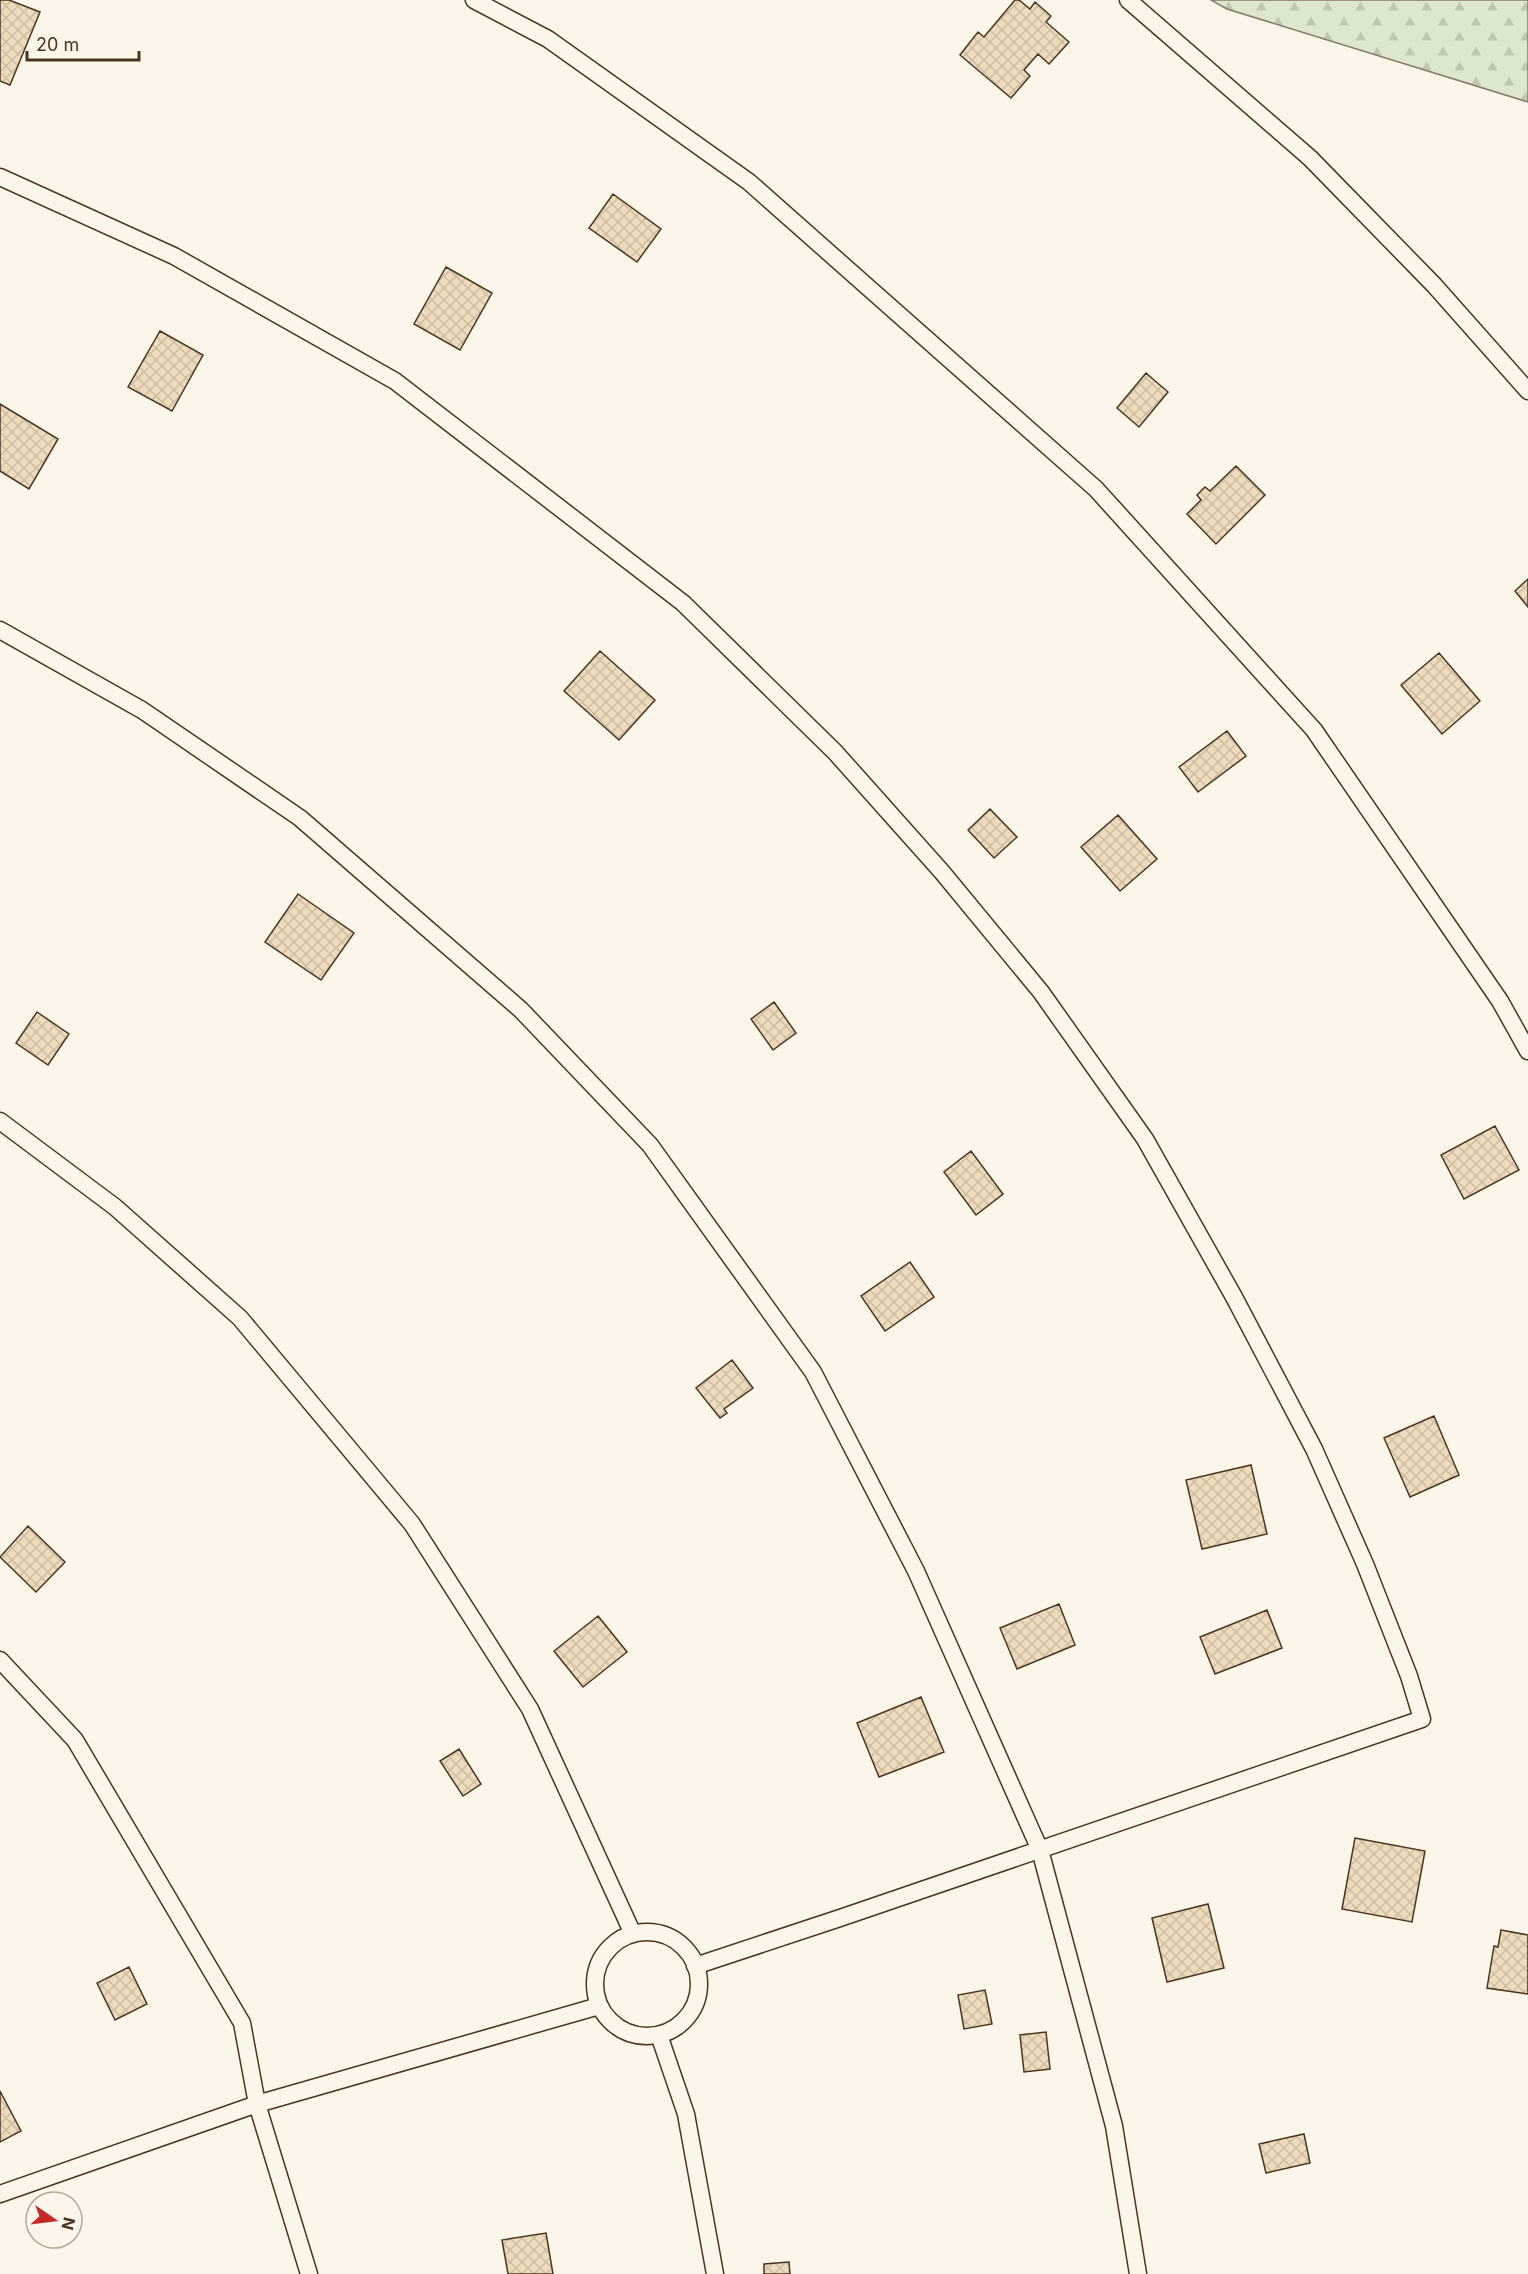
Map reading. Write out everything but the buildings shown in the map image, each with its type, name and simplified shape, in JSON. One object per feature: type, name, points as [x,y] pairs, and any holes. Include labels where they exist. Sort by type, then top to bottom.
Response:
[{"type":"lane","points":[[474,0],[548,39],[749,182],[1096,489],[1314,730],[1500,1000],[1528,1052]]},
{"type":"lane","points":[[1128,0],[1310,158],[1434,285],[1528,391]]},
{"type":"lane","points":[[0,177],[174,256],[395,381],[683,603],[835,752],[942,872],[1041,992],[1145,1139],[1234,1297],[1314,1449],[1373,1584],[1409,1676],[1422,1719],[695,1966]]},
{"type":"lane","points":[[0,630],[142,710],[300,818],[521,1010],[650,1145],[813,1372],[916,1571],[1041,1850],[1114,2126],[1138,2274]]},
{"type":"lane","points":[[0,1121],[115,1207],[240,1318],[412,1524],[530,1709],[633,1934]]},
{"type":"lane","points":[[0,1660],[75,1740],[242,2023],[257,2104],[309,2274]]},
{"type":"lane","points":[[652,1933],[671,1938],[686,1950],[695,1966],[699,1988],[693,2009],[678,2026],[659,2036],[645,2037],[624,2031],[607,2018],[599,2006],[595,1977],[600,1962],[619,1940],[633,1934],[652,1933]]},
{"type":"lane","points":[[0,2194],[257,2104],[599,2006]]},
{"type":"lane","points":[[659,2036],[686,2115],[714,2274]]},
{"type":"green space","points":[[1211,0],[1528,0],[1528,102],[1227,9]]}]
